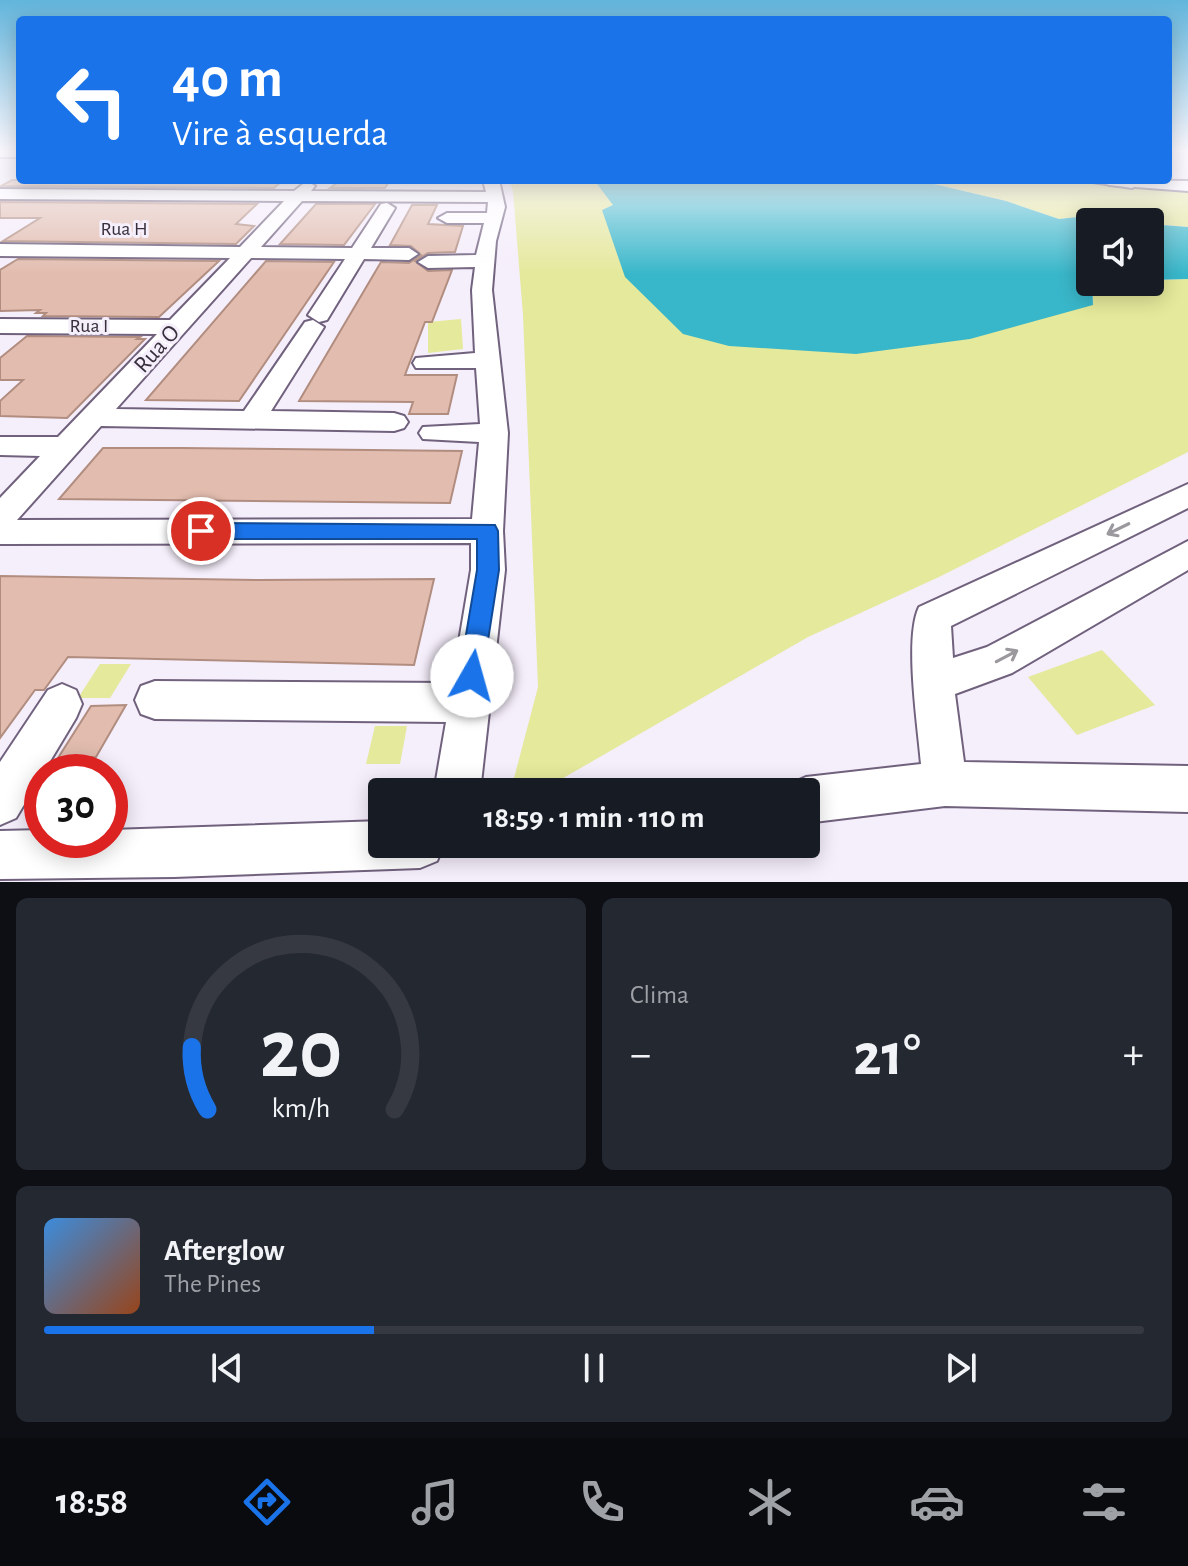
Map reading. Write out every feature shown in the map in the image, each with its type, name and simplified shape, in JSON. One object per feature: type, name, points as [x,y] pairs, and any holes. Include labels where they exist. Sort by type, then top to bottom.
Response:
[{"type":"street","points":[[0,194],[80,192]]},
{"type":"street","name":"Rua O","points":[[0,518],[301,192]]},
{"type":"street","points":[[340,192],[494,199]]},
{"type":"street","points":[[447,218],[494,199]]},
{"type":"street","points":[[459,778],[488,570],[487,531],[494,433],[482,290],[494,199]]},
{"type":"street","points":[[252,420],[387,208]]},
{"type":"street","name":"Rua H","points":[[0,250],[409,254]]},
{"type":"street","points":[[428,262],[484,261]]},
{"type":"street","name":"Rua I","points":[[0,326],[177,327]]},
{"type":"street","points":[[425,363],[487,360]]},
{"type":"street","points":[[95,417],[394,422]]},
{"type":"street","points":[[433,433],[494,433]]},
{"type":"street","points":[[0,446],[68,447]]},
{"type":"street","points":[[945,784],[934,683],[932,618],[1188,495]]},
{"type":"street","points":[[0,532],[487,531]]},
{"type":"street","points":[[934,683],[998,661],[1188,554]]},
{"type":"street","points":[[155,700],[469,703]]},
{"type":"street","points":[[0,802],[62,704]]},
{"type":"street","points":[[820,798],[945,784],[1188,789]]},
{"type":"street","points":[[0,855],[368,846]]},
{"type":"green space","points":[[513,192],[604,192],[614,205],[602,210],[1093,305],[1093,296],[1164,296],[1164,280],[1188,279],[1188,452],[939,577],[808,637],[563,778],[514,778],[538,687],[523,315]]},
{"type":"green space","points":[[969,192],[1188,192],[1188,227],[1164,225],[1164,208],[1076,208],[1076,217],[1059,219]]},
{"type":"green space","points":[[461,319],[463,349],[428,353],[428,322]]},
{"type":"green space","points":[[1102,650],[1155,705],[1077,735],[1028,677]]},
{"type":"green space","points":[[100,664],[131,664],[110,698],[78,698]]},
{"type":"green space","points":[[375,726],[407,726],[400,764],[366,764]]},
{"type":"water","points":[[603,192],[969,192],[1059,219],[1076,217],[1076,296],[1093,296],[1093,305],[970,339],[856,354],[729,346],[683,334],[625,277],[602,210],[613,205]]},
{"type":"water","points":[[1164,225],[1188,227],[1188,279],[1164,280]]},
{"type":"building","points":[[0,202],[257,204],[236,224],[254,226],[236,244],[3,241],[40,218],[0,218]]},
{"type":"building","points":[[316,204],[375,204],[344,245],[280,244]]},
{"type":"building","points":[[412,205],[437,205],[428,224],[463,226],[455,252],[428,253],[415,261],[428,271],[452,270],[432,322],[425,322],[405,375],[457,375],[448,414],[409,414],[413,402],[299,401],[381,262],[409,263],[421,255],[411,246],[390,245]]},
{"type":"building","points":[[18,259],[219,261],[159,317],[43,316],[46,313],[36,313],[40,310],[0,311],[0,270]]},
{"type":"building","points":[[266,261],[334,262],[239,401],[146,400]]},
{"type":"building","points":[[27,336],[145,339],[67,418],[0,416],[0,401],[23,380],[0,380],[0,358]]},
{"type":"building","points":[[103,448],[462,451],[450,503],[59,499]]},
{"type":"building","points":[[0,576],[434,579],[414,665],[68,657],[44,690],[35,690],[0,738]]},
{"type":"building","points":[[126,705],[98,754],[61,754],[91,706]]},
{"type":"route","points":[[201,531],[487,531],[488,570],[472,676]]}]
